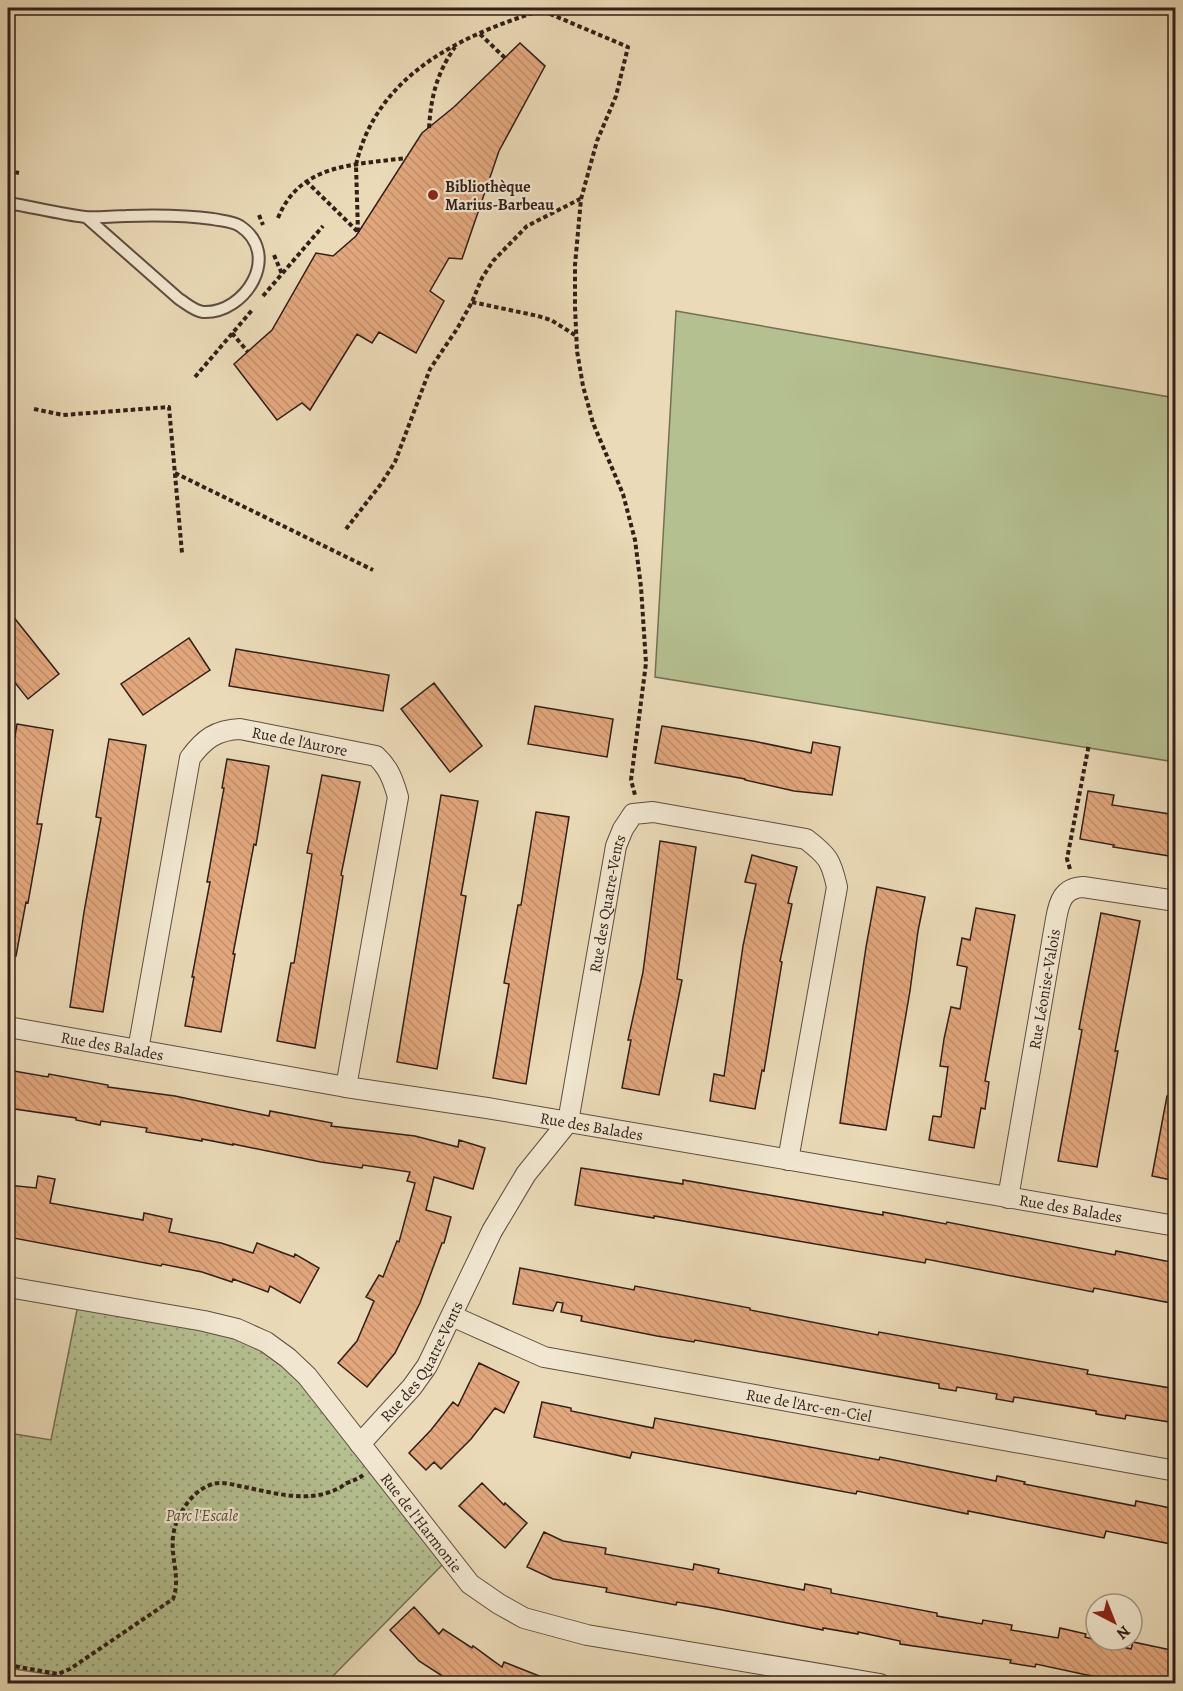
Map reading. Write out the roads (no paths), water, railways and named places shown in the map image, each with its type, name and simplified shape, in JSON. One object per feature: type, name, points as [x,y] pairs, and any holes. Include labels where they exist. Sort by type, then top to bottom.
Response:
[{"type":"street","name":"Rue de l'Aurore","points":[[138,1050],[190,758],[201,742],[225,729],[240,729],[376,756],[386,765],[392,775],[398,797],[346,1087]]},
{"type":"street","name":"Rue des Quatre-Vents","points":[[360,1444],[412,1387],[427,1366],[492,1231],[526,1174],[568,1122],[616,846],[633,814],[653,812],[806,839],[822,851],[832,864],[837,886],[788,1160]]},
{"type":"street","name":"Rue Léonise-Valois","points":[[1008,1198],[1057,911],[1063,896],[1075,888],[1095,888],[1176,901]]},
{"type":"street","name":"Rue des Balades","points":[[8,1027],[346,1087],[568,1122],[1176,1226]]},
{"type":"street","name":"Rue de l'Harmonie","points":[[8,1287],[204,1321],[266,1342],[307,1376],[470,1584],[499,1604],[524,1617],[587,1635],[880,1683]]},
{"type":"street","name":"Rue de l'Arc-en-Ciel","points":[[452,1316],[544,1357],[1176,1471]]},
{"type":"lane","points":[[9,203],[86,217],[199,217],[233,222],[242,228],[256,244],[260,263],[256,277],[239,298],[227,306],[202,312],[179,299],[86,217]]},
{"type":"place","name":"Bibliothèque Marius-Barbeau","points":[[433,195]]},
{"type":"park label","name":"Parc l'Escale","points":[[202,1515]]}]
